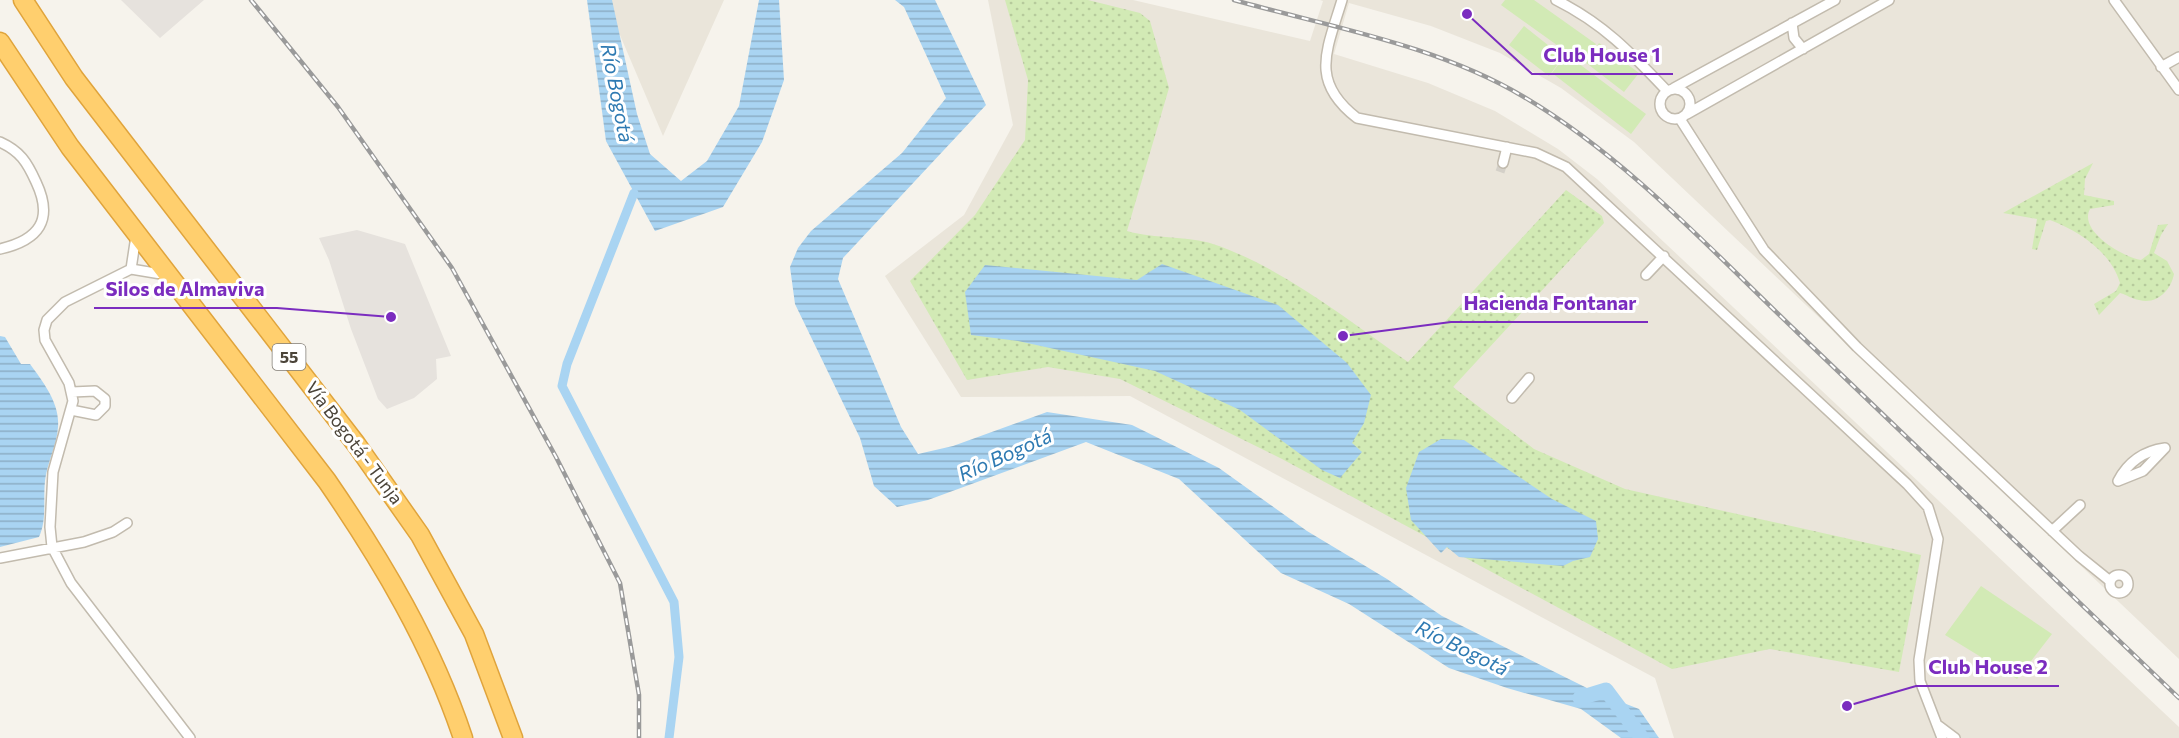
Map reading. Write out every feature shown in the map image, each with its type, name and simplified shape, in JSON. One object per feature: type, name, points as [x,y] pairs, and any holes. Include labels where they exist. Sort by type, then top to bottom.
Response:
[{"type":"highway","name":"Vía Bogotá - Tunja","points":[[23,0],[81,88],[356,444],[420,535],[474,634],[513,738]]},
{"type":"highway","name":"55","points":[[2,49],[55,128],[327,481],[360,529],[422,637],[463,738]]},
{"type":"street","points":[[1342,0],[1326,60],[1326,81],[1340,105],[1357,118],[1536,153],[1566,167],[1907,484],[1928,507],[1938,539],[1919,660],[1920,681],[1942,738]]},
{"type":"street","points":[[1556,0],[1589,17],[1671,90],[1689,98],[1690,109],[1683,117]]},
{"type":"street","points":[[1834,0],[1671,90],[1660,100],[1661,110],[1668,118],[1683,117],[1889,0]]},
{"type":"street","points":[[2114,0],[2179,90]]},
{"type":"street","points":[[1792,23],[1794,38],[1803,49]]},
{"type":"street","points":[[2161,67],[2179,57]]},
{"type":"street","points":[[1683,117],[1764,250],[1857,347],[2052,531],[2110,581]]},
{"type":"street","points":[[0,142],[14,148],[26,159],[41,194],[44,211],[43,221],[35,234],[25,241],[0,249]]},
{"type":"street","points":[[1503,163],[1507,147]]},
{"type":"street","points":[[131,269],[136,236]]},
{"type":"street","points":[[1646,275],[1664,256]]},
{"type":"street","points":[[167,275],[131,269],[65,302],[47,320],[44,330],[45,340],[72,392],[71,410],[50,487],[52,547],[71,583],[190,738]]},
{"type":"street","points":[[1512,398],[1529,378]]},
{"type":"street","points":[[71,410],[96,415],[101,412],[105,399],[95,391],[72,392]]},
{"type":"street","points":[[2165,448],[2143,471],[2118,481],[2133,460],[2148,452],[2165,448]]},
{"type":"street","points":[[2052,531],[2080,505]]},
{"type":"street","points":[[0,558],[84,542],[113,532],[127,523]]},
{"type":"street","points":[[1939,726],[1955,738]]},
{"type":"shaded area","points":[[121,0],[204,0],[160,38]]},
{"type":"shaded area","points":[[605,0],[724,0],[663,136]]},
{"type":"shaded area","points":[[988,0],[1133,0],[1310,41],[1323,1],[1320,0],[2179,0],[2179,659],[1634,142],[1561,88],[1500,53],[1431,26],[1349,3],[1334,54],[1428,83],[1495,111],[1558,149],[1597,179],[2179,727],[2179,738],[1674,738],[1655,678],[1130,396],[961,397],[885,276],[964,215],[1013,125]]},
{"type":"shaded area","points":[[357,230],[405,244],[451,356],[436,359],[437,379],[414,398],[387,409],[378,399],[351,329],[329,260],[319,238]]},
{"type":"green space","points":[[1005,0],[1088,0],[1140,13],[1150,21],[1169,88],[1127,231],[1204,241],[1264,266],[1314,296],[1408,362],[1566,190],[1602,216],[1604,223],[1453,387],[1534,449],[1625,489],[1921,555],[1899,672],[1770,649],[1672,669],[1282,459],[1120,379],[1048,367],[967,380],[910,281],[975,215],[1025,140],[1028,80]]},
{"type":"green space","points":[[1505,0],[1534,0],[1596,44],[1582,63],[1501,5]]},
{"type":"green space","points":[[1524,26],[1563,57],[1549,76],[1509,45]]},
{"type":"green space","points":[[1599,43],[1639,73],[1624,92],[1585,62]]},
{"type":"green space","points":[[1566,54],[1646,114],[1631,134],[1552,73]]},
{"type":"green space","points":[[2093,163],[2085,179],[2084,195],[2114,201],[2114,205],[2090,209],[2088,217],[2090,226],[2104,242],[2124,254],[2141,260],[2149,254],[2158,225],[2168,224],[2154,253],[2167,261],[2174,274],[2170,286],[2157,298],[2146,301],[2120,293],[2099,315],[2094,304],[2116,291],[2120,283],[2116,272],[2102,252],[2072,230],[2050,220],[2046,221],[2037,250],[2032,249],[2037,219],[2003,213]]},
{"type":"green space","points":[[1981,586],[2052,634],[2017,679],[1945,635]]},
{"type":"water","points":[[587,0],[612,0],[637,114],[650,154],[681,181],[707,161],[739,106],[759,0],[779,0],[784,80],[762,142],[723,207],[655,231],[606,141]]},
{"type":"water","points":[[895,0],[935,0],[986,105],[843,258],[838,279],[901,427],[918,454],[953,446],[1047,412],[1132,425],[1219,468],[1307,531],[1387,579],[1442,616],[1593,691],[1639,709],[1659,738],[1621,738],[1581,709],[1507,688],[1449,668],[1349,604],[1281,573],[1179,479],[1086,442],[928,500],[897,507],[874,486],[860,438],[795,304],[790,267],[798,248],[811,231],[902,153],[946,98],[904,7]]},
{"type":"water","points":[[1162,264],[1278,305],[1347,363],[1371,395],[1364,423],[1352,443],[1362,452],[1340,478],[1322,470],[1240,410],[1155,371],[1018,341],[971,335],[965,292],[985,265],[1137,280]]},
{"type":"water","points":[[0,336],[5,337],[21,364],[30,364],[45,386],[56,410],[58,427],[46,474],[44,517],[39,537],[0,547]]},
{"type":"water","points":[[1441,439],[1464,440],[1552,499],[1596,521],[1598,539],[1590,557],[1563,566],[1459,557],[1447,547],[1441,553],[1411,520],[1406,488],[1419,452]]},
{"type":"waterway","points":[[634,193],[567,364],[562,386],[674,602],[679,657],[669,738]]},
{"type":"waterway","name":"Río Bogotá","points":[[1580,698],[1606,690],[1642,738]]},
{"type":"tunnel","points":[[1500,172],[1503,163]]},
{"type":"railway","points":[[251,0],[338,107],[452,268],[556,457],[620,583],[639,695],[639,738]]},
{"type":"railway","points":[[1234,0],[1382,39],[1455,64],[1524,97],[1562,121],[1598,148],[1667,207],[2179,698]]},
{"type":"place","name":"Club House 1","points":[[1467,14]]},
{"type":"place","name":"Silos de Almaviva","points":[[391,317]]},
{"type":"place","name":"Hacienda Fontanar","points":[[1343,336]]},
{"type":"place","name":"Club House 2","points":[[1847,706]]}]
